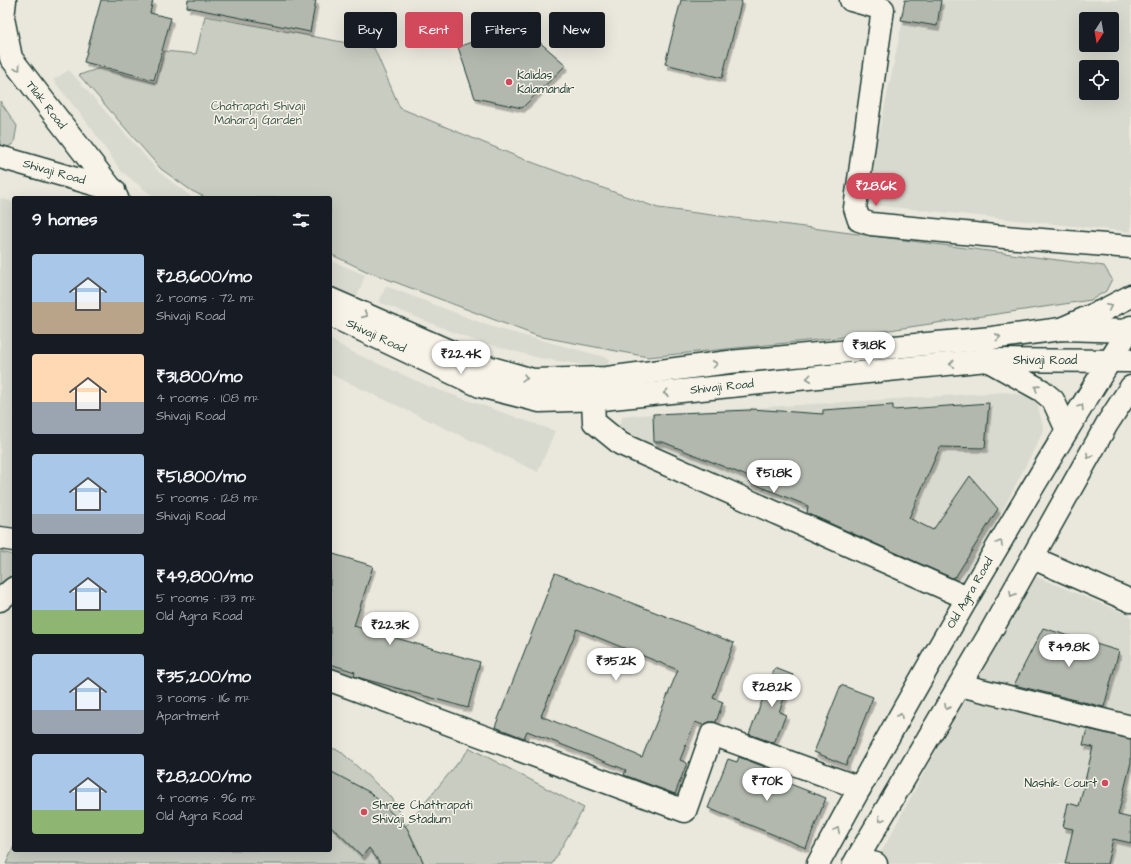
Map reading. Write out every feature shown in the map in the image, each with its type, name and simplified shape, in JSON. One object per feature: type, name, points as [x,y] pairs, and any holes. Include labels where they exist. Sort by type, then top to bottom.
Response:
[{"type":"main road","name":"Tilak Road","points":[[5,0],[3,18],[11,58],[119,195]]},
{"type":"main road","points":[[851,0],[884,5],[855,208],[859,220],[871,224],[1131,247]]},
{"type":"main road","name":"Shivaji Road","points":[[0,157],[119,195]]},
{"type":"main road","points":[[1061,329],[1102,311],[1131,296]]},
{"type":"main road","name":"Shivaji Road","points":[[332,300],[481,365],[533,380],[593,389],[607,378],[729,362],[992,338],[1061,329],[1130,329]]},
{"type":"main road","name":"Shivaji Road","points":[[332,316],[480,386],[540,401],[593,389],[987,360],[1121,360]]},
{"type":"main road","name":"Old Agra Road","points":[[818,864],[967,598],[1067,430],[1121,360],[1130,329]]},
{"type":"main road","points":[[987,360],[1030,383],[1053,400],[1067,430]]},
{"type":"main road","points":[[862,862],[1107,424],[1131,387]]},
{"type":"main road","points":[[593,389],[594,422],[620,444],[967,598]]},
{"type":"main road","points":[[1107,424],[1131,403]]},
{"type":"main road","points":[[0,538],[12,540]]},
{"type":"main road","points":[[1033,558],[1131,601]]},
{"type":"main road","points":[[0,600],[12,590]]},
{"type":"main road","points":[[332,681],[685,811],[712,734],[860,788]]},
{"type":"main road","points":[[960,685],[1131,727]]},
{"type":"shaded area","points":[[907,0],[1131,0],[1131,232],[864,204]]},
{"type":"shaded area","points":[[69,70],[159,172],[190,196],[152,196],[121,171],[89,125],[53,80]]},
{"type":"shaded area","points":[[0,198],[12,201],[12,528],[0,525]]},
{"type":"shaded area","points":[[332,261],[365,275],[356,300],[332,289]]},
{"type":"shaded area","points":[[386,286],[492,327],[609,358],[608,369],[539,358],[470,339],[379,302]]},
{"type":"shaded area","points":[[332,340],[350,351],[428,386],[555,431],[538,472],[332,375]]},
{"type":"shaded area","points":[[1006,392],[1036,398],[1044,430],[964,585],[614,436],[623,416]]},
{"type":"shaded area","points":[[1030,574],[1131,616],[1131,864],[875,864]]},
{"type":"green space","name":"Chatrapati Shivaji Maharaj Garden","points":[[205,16],[344,42],[344,48],[374,48],[400,108],[523,159],[658,208],[1104,266],[1112,279],[1106,291],[1091,300],[836,338],[648,357],[537,336],[366,271],[332,255],[332,196],[203,196],[192,191],[161,169],[79,75],[100,68],[156,83],[164,51],[196,54]]},
{"type":"green space","points":[[0,101],[17,126],[14,143],[5,149],[0,148]]},
{"type":"green space","points":[[0,552],[12,555],[12,584],[0,593]]},
{"type":"green space","points":[[332,748],[339,750],[392,798],[406,826],[470,748],[584,808],[552,864],[6,864],[12,850],[12,852],[332,852]]},
{"type":"building","points":[[101,0],[153,0],[150,13],[171,18],[154,80],[84,62]]},
{"type":"building","points":[[188,0],[316,0],[310,32],[187,7]]},
{"type":"building","points":[[681,0],[742,0],[722,78],[665,64]]},
{"type":"building","points":[[905,0],[941,0],[937,26],[901,20]]},
{"type":"building","name":"Kalidas Kalamandir","points":[[471,42],[471,48],[541,48],[541,43],[566,65],[522,108],[475,98],[458,48],[463,48],[463,45]]},
{"type":"building","points":[[989,403],[985,448],[940,447],[909,518],[933,530],[970,476],[998,509],[956,576],[952,578],[807,513],[808,506],[749,482],[749,477],[663,442],[654,442],[653,414],[751,409],[823,414],[823,410],[893,405],[893,410]]},
{"type":"building","points":[[332,554],[373,566],[354,626],[480,662],[468,708],[354,676],[355,672],[332,665]]},
{"type":"building","points":[[555,573],[734,643],[713,698],[723,702],[716,722],[709,722],[703,725],[695,722],[680,760],[687,763],[675,794],[624,775],[626,770],[527,731],[524,738],[495,727]],"holes":[[[577,629],[678,670],[642,757],[541,716]]]},
{"type":"building","points":[[1043,628],[1119,651],[1104,707],[1014,685]]},
{"type":"building","points":[[775,668],[793,675],[779,712],[786,715],[774,743],[749,734]]},
{"type":"building","points":[[841,685],[873,697],[846,765],[814,752]]},
{"type":"building","name":"Nashik Court","points":[[1087,729],[1131,739],[1131,762],[1118,815],[1131,818],[1131,843],[1113,839],[1107,864],[1065,864],[1073,829],[1063,827],[1068,803],[1079,806],[1093,747],[1083,745]]},
{"type":"building","points":[[739,757],[765,767],[762,773],[826,798],[806,848],[708,808],[728,759],[737,762]]},
{"type":"building","points":[[332,772],[371,793],[407,828],[424,864],[381,864],[369,848],[362,856],[332,827]]},
{"type":"place","name":"Kalidas Kalamandir","points":[[509,82]]},
{"type":"place","name":"Nashik Court","points":[[1105,783]]},
{"type":"place","name":"Shree Chattrapati Shivaji Stadium","points":[[364,812]]}]
